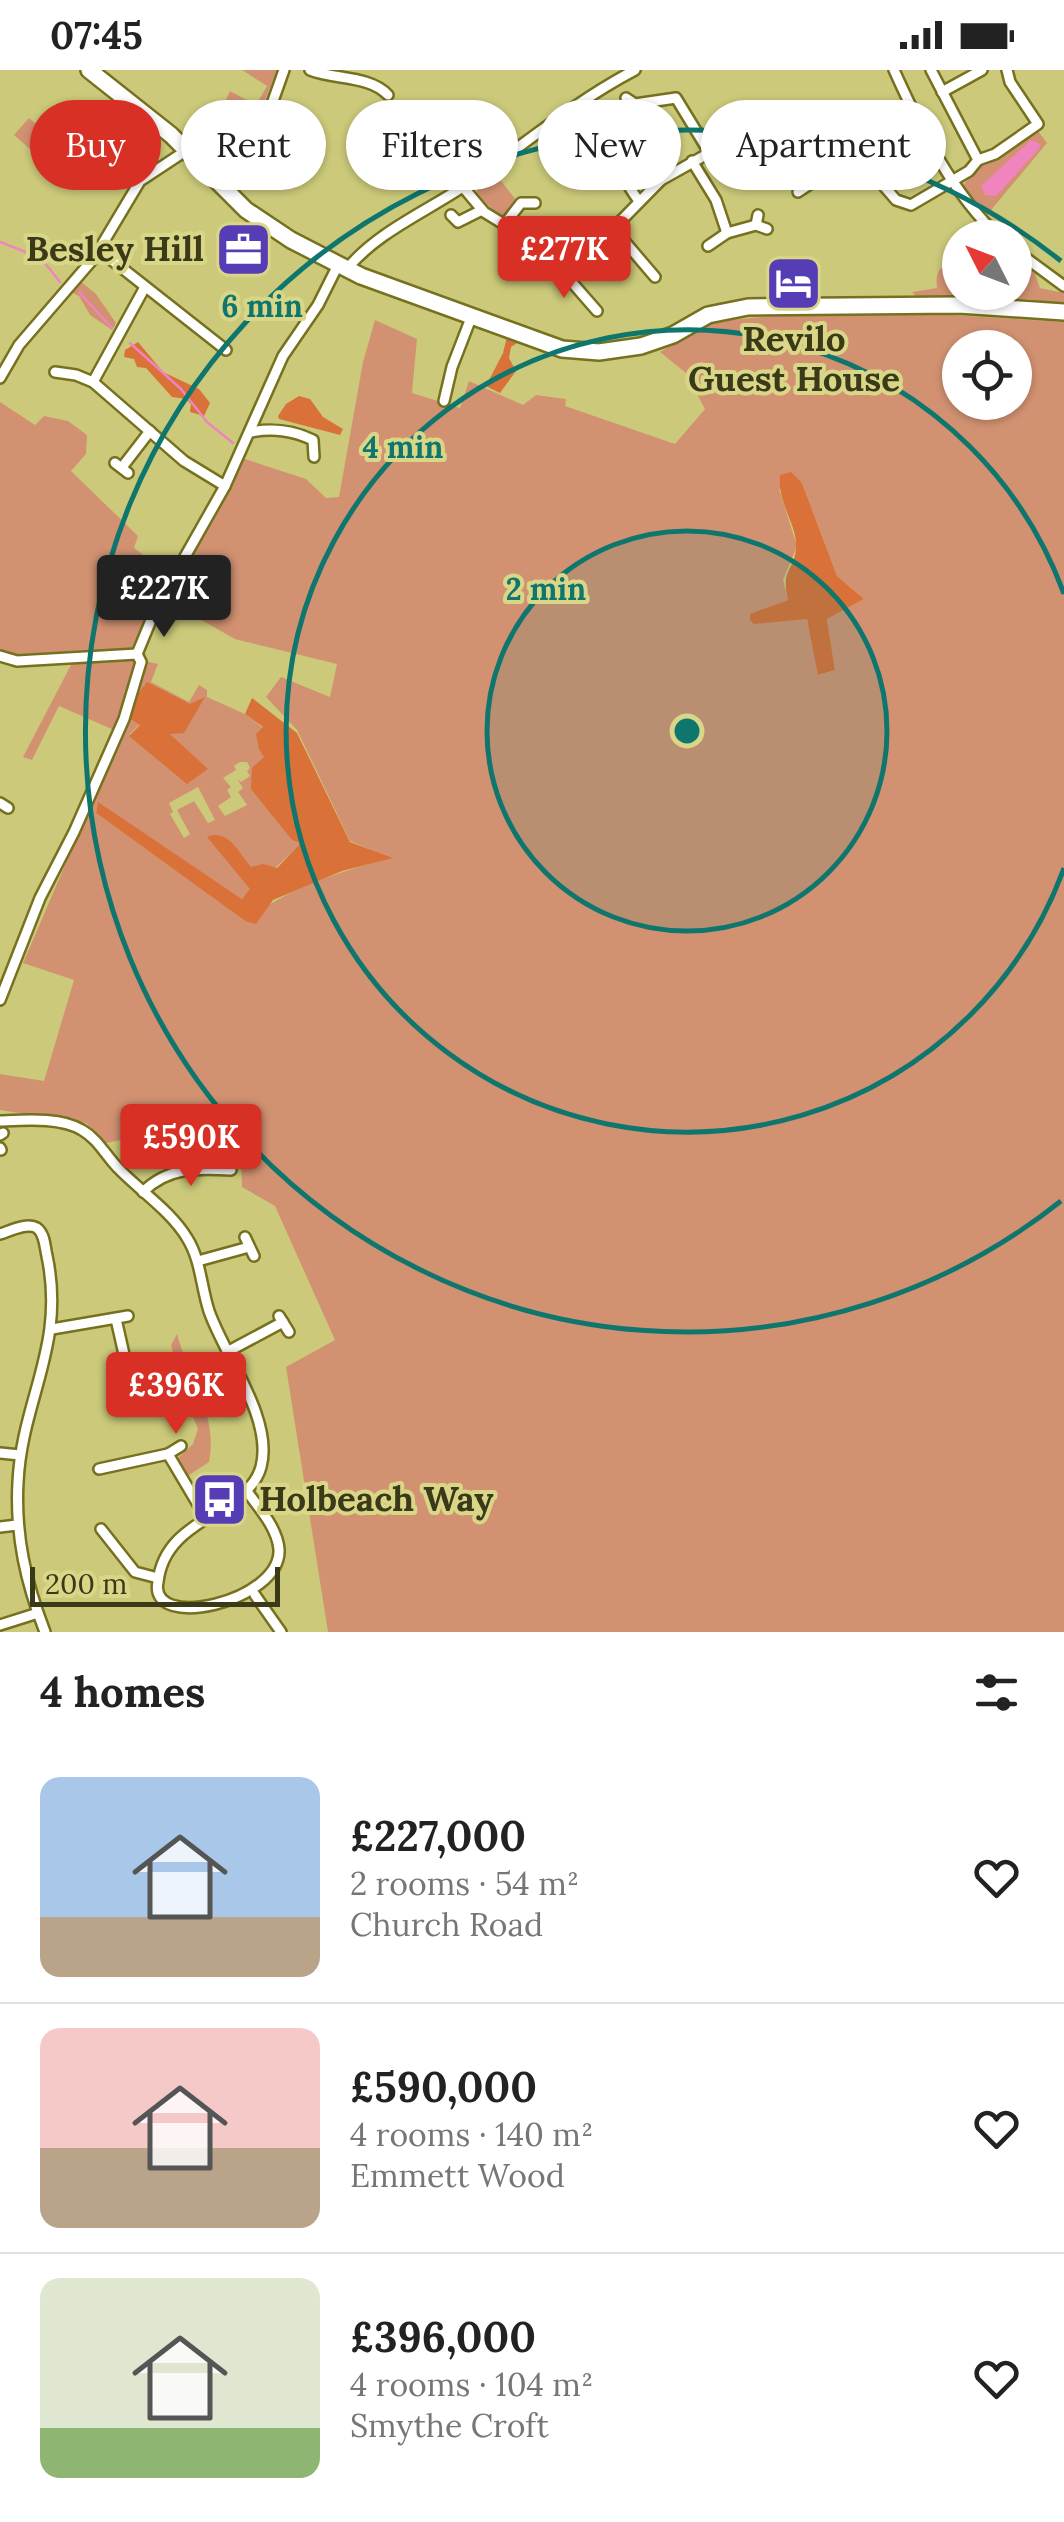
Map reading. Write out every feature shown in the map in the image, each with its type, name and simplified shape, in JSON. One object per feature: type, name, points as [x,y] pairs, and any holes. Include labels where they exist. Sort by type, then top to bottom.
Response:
[{"type":"highway","points":[[101,74],[181,145]]},
{"type":"highway","points":[[225,190],[268,226],[342,267],[470,318],[579,352],[630,348],[673,335],[702,318],[738,308],[999,306],[1064,312]]},
{"type":"street","points":[[273,100],[284,70]]},
{"type":"street","points":[[310,70],[327,77],[380,82],[388,95]]},
{"type":"street","points":[[518,146],[578,102],[634,70]]},
{"type":"street","points":[[894,70],[952,180],[982,220]]},
{"type":"street","points":[[930,70],[978,160]]},
{"type":"street","points":[[942,92],[982,70]]},
{"type":"street","points":[[946,184],[969,171],[978,160],[1040,128],[1010,82],[1007,70]]},
{"type":"street","points":[[679,100],[680,88]]},
{"type":"street","points":[[681,104],[701,138]]},
{"type":"street","points":[[0,378],[20,345],[100,250],[140,181],[181,154]]},
{"type":"street","points":[[560,267],[584,244],[610,232],[661,180],[701,156]]},
{"type":"street","points":[[692,161],[716,200],[727,233]]},
{"type":"street","points":[[136,654],[156,608],[225,486],[292,339],[342,267],[457,190]]},
{"type":"street","points":[[466,190],[482,210],[530,240],[598,307]]},
{"type":"street","points":[[631,190],[639,201]]},
{"type":"street","points":[[887,190],[896,200],[911,205],[936,190]]},
{"type":"street","points":[[504,226],[520,199],[535,202]]},
{"type":"street","points":[[455,222],[482,210]]},
{"type":"street","points":[[708,246],[757,220],[767,229]]},
{"type":"street","points":[[610,232],[655,277]]},
{"type":"street","points":[[100,250],[226,350]]},
{"type":"street","points":[[1032,262],[1064,286]]},
{"type":"street","points":[[93,382],[145,287]]},
{"type":"street","points":[[444,401],[470,318]]},
{"type":"street","points":[[54,372],[76,374],[93,382],[184,461],[225,486]]},
{"type":"street","points":[[250,432],[271,429],[300,433],[313,440],[314,458]]},
{"type":"street","points":[[122,467],[150,431]]},
{"type":"street","points":[[0,656],[17,662],[136,654]]},
{"type":"street","points":[[0,1000],[40,898],[124,719],[140,662],[136,654]]},
{"type":"street","points":[[0,1121],[56,1122],[78,1127],[181,1228],[198,1261],[208,1307],[253,1404],[261,1467],[246,1490],[173,1545],[158,1578],[161,1612]]},
{"type":"street","points":[[143,1192],[168,1174],[191,1169],[226,1170],[223,1157]]},
{"type":"street","points":[[0,1234],[29,1226],[37,1228],[50,1270],[52,1329],[20,1455],[17,1525],[26,1576],[45,1632]]},
{"type":"street","points":[[198,1261],[250,1247]]},
{"type":"street","points":[[52,1329],[128,1316]]},
{"type":"street","points":[[116,1319],[128,1372],[142,1381]]},
{"type":"street","points":[[227,1352],[281,1319],[289,1332]]},
{"type":"street","points":[[118,1387],[128,1372]]},
{"type":"street","points":[[112,1481],[104,1468],[168,1454],[181,1446]]},
{"type":"street","points":[[0,1453],[20,1455]]},
{"type":"street","points":[[168,1454],[206,1518]]},
{"type":"street","points":[[230,1612],[274,1575],[279,1550],[273,1530],[246,1490]]},
{"type":"street","points":[[0,1527],[17,1525]]},
{"type":"street","points":[[117,1530],[104,1533],[135,1572],[158,1578]]},
{"type":"street","points":[[254,1594],[281,1632]]},
{"type":"street","points":[[0,1625],[38,1613]]},
{"type":"shaded area","points":[[242,70],[277,70],[265,100],[259,100],[267,86]]},
{"type":"shaded area","points":[[230,91],[247,100],[226,100]]},
{"type":"shaded area","points":[[29,118],[30,119],[30,149],[14,135]]},
{"type":"shaded area","points":[[1035,127],[1047,143],[987,215],[962,186],[984,163],[1012,150]]},
{"type":"shaded area","points":[[1031,140],[1040,144],[1039,149],[996,196],[985,195],[981,186]]},
{"type":"shaded area","points":[[477,190],[508,190],[516,200],[504,220],[477,195]]},
{"type":"shaded area","points":[[941,268],[942,301],[920,301],[912,292],[937,288]]},
{"type":"shaded area","points":[[1032,272],[1040,288],[1064,293],[1064,304],[1032,300]]},
{"type":"shaded area","points":[[80,281],[96,294],[116,323],[112,330],[90,315],[79,296],[71,292]]},
{"type":"shaded area","points":[[920,313],[1064,322],[1064,1632],[328,1632],[286,1367],[335,1340],[275,1206],[242,1187],[240,1115],[106,1143],[86,1123],[0,1110],[0,1074],[44,1081],[74,980],[23,963],[105,772],[145,661],[158,664],[151,682],[189,702],[199,685],[207,690],[207,697],[245,714],[263,728],[265,758],[302,843],[242,899],[98,803],[96,813],[245,921],[315,882],[391,858],[350,841],[297,730],[266,697],[281,677],[330,697],[337,664],[235,639],[166,600],[242,458],[306,479],[326,498],[339,497],[363,362],[375,320],[417,339],[412,393],[460,408],[469,381],[523,405],[536,395],[566,399],[565,406],[675,444],[705,409],[686,373],[660,352],[706,325],[790,314]],"holes":[[[802,483],[837,576],[864,599],[827,619],[835,670],[819,675],[807,619],[751,614],[788,600],[783,580],[797,546],[779,489]],[[190,704],[169,733],[207,769],[129,735],[140,724]],[[247,762],[250,768],[250,776],[241,782],[237,779],[243,788],[238,792],[247,805],[225,816],[218,806],[231,797],[227,790],[231,787],[223,778],[236,770],[234,766]],[[198,787],[215,820],[208,823],[194,801],[177,810],[190,834],[184,838],[170,814],[173,812],[169,803]]]},
{"type":"shaded area","points":[[507,337],[517,343],[511,347],[509,358],[516,371],[500,393],[486,386]]},
{"type":"shaded area","points":[[138,342],[163,372],[199,389],[210,403],[204,416],[190,412],[191,404],[186,399],[172,397],[146,368],[137,367],[134,359],[124,357],[125,350]]},
{"type":"shaded area","points":[[299,396],[310,399],[323,417],[343,429],[340,435],[279,419],[286,404]]},
{"type":"shaded area","points":[[0,402],[35,425],[44,416],[68,421],[87,435],[86,454],[71,471],[138,536],[134,548],[167,573],[133,649],[30,657],[0,653]]},
{"type":"shaded area","points":[[791,472],[802,483],[837,576],[864,599],[827,619],[835,670],[818,675],[807,619],[754,624],[750,620],[750,614],[788,600],[786,581],[795,554],[795,538],[781,495],[780,475]]},
{"type":"shaded area","points":[[131,656],[137,662],[114,730],[59,706],[32,760],[23,757],[73,661]]},
{"type":"shaded area","points":[[147,682],[190,704],[205,697],[184,733],[170,734],[208,769],[187,784],[129,736],[140,725],[129,718],[137,695]]},
{"type":"shaded area","points":[[252,698],[297,733],[350,842],[393,858],[342,871],[273,900],[256,924],[245,921],[96,813],[98,802],[242,899],[250,889],[207,837],[227,839],[251,867],[263,864],[277,868],[301,843],[292,840],[251,789],[252,768],[264,757],[256,734],[263,727],[245,714]]},
{"type":"shaded area","points":[[177,1334],[210,1429],[209,1462],[186,1477],[178,1458],[193,1444],[198,1429],[171,1345]]},
{"type":"waterway","points":[[0,242],[41,258],[60,282]]},
{"type":"waterway","points":[[79,292],[112,328]]},
{"type":"waterway","points":[[130,343],[181,389],[207,422],[233,443]]},
{"type":"waterway","points":[[234,1122],[238,1123],[236,1165]]},
{"type":"place","name":"Besley Hill","points":[[243,249]]},
{"type":"place","name":"Revilo Guest House","points":[[794,283]]},
{"type":"place","name":"Holbeach Way","points":[[220,1499]]}]
